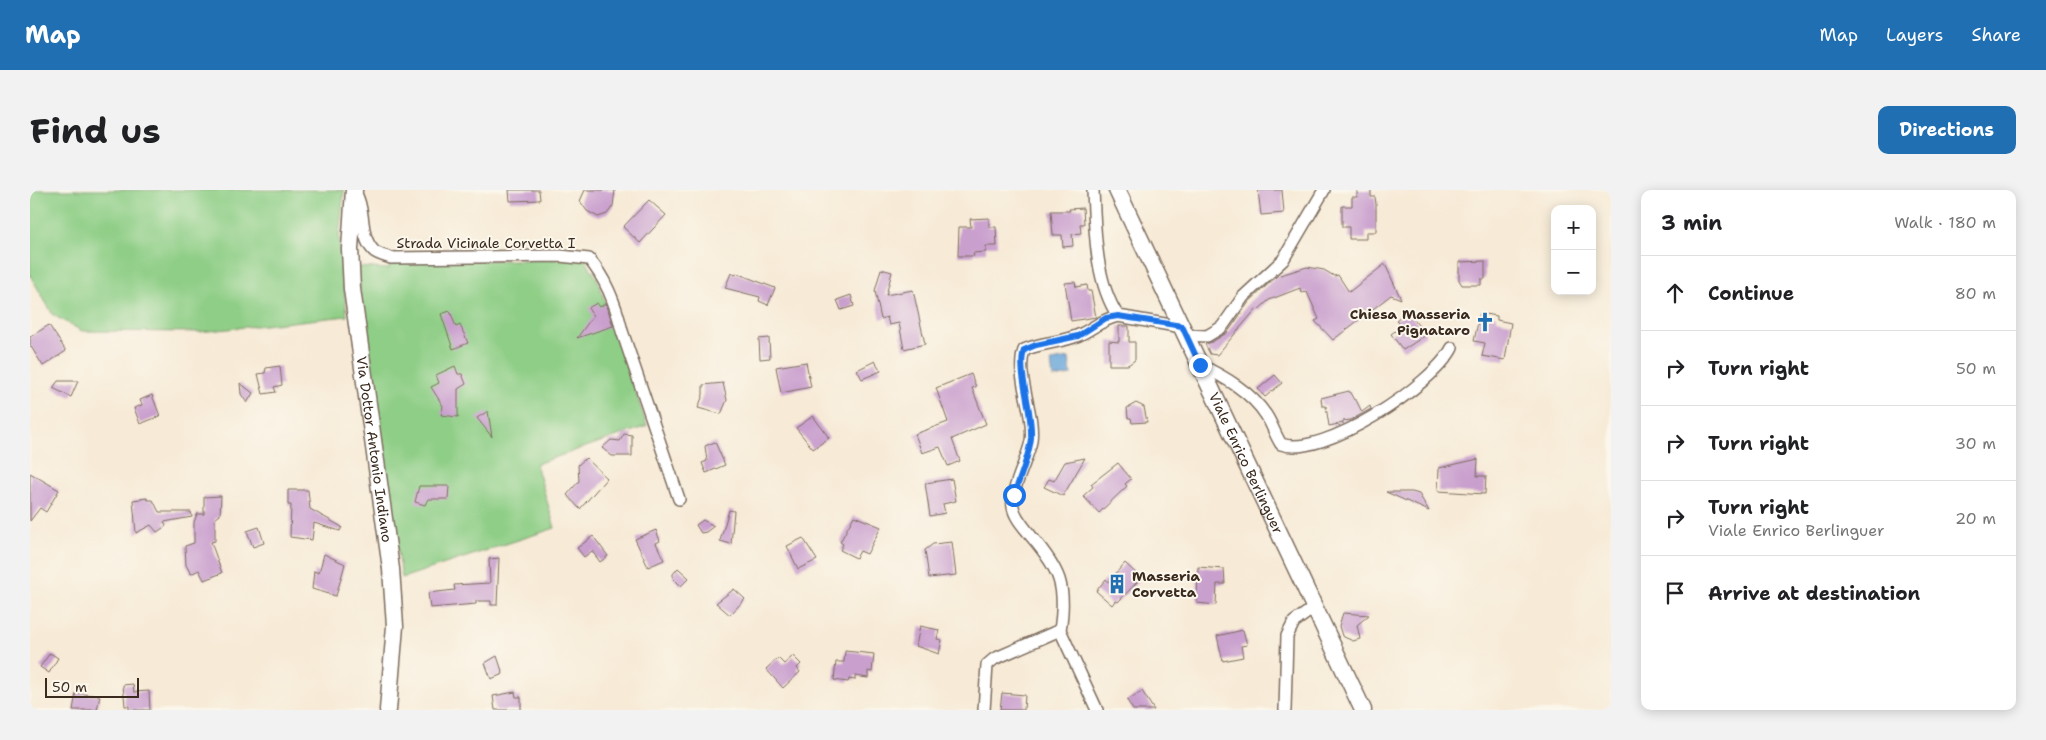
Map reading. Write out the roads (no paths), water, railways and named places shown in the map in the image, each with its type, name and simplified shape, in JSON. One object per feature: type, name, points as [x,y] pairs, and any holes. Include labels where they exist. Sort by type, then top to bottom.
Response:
[{"type":"main road","name":"Via Dottor Antonio Indiano","points":[[354,190],[350,249],[352,289],[391,569],[395,626],[388,710]]},
{"type":"main road","name":"Viale Enrico Berlinguer","points":[[1118,190],[1363,710]]},
{"type":"street","name":"Strada Vicinale Corvetta I","points":[[354,190],[360,201],[365,236],[369,244],[373,251],[391,258],[560,256],[589,259],[598,270],[617,310],[679,499]]},
{"type":"street","points":[[1093,190],[1096,237],[1105,287],[1110,304],[1118,316]]},
{"type":"street","points":[[1097,710],[1060,630],[1063,594],[1053,562],[1023,527],[1013,507],[1014,495],[1031,440],[1029,404],[1021,360],[1024,350],[1078,336],[1106,318],[1118,316],[1207,336],[1222,327],[1243,297],[1283,260],[1324,190]]},
{"type":"street","points":[[1200,365],[1230,381],[1258,403],[1281,444],[1296,447],[1330,439],[1371,418],[1439,367],[1452,348]]},
{"type":"street","points":[[1285,710],[1287,636],[1294,622],[1315,608]]},
{"type":"street","points":[[984,710],[987,665],[994,659],[1060,630]]},
{"type":"water","points":[[1069,358],[1071,375],[1053,378],[1051,361]]},
{"type":"place","name":"Chiesa Masseria Pignataro","points":[[1485,322]]},
{"type":"place","name":"Masseria Corvetta","points":[[1117,584]]}]
